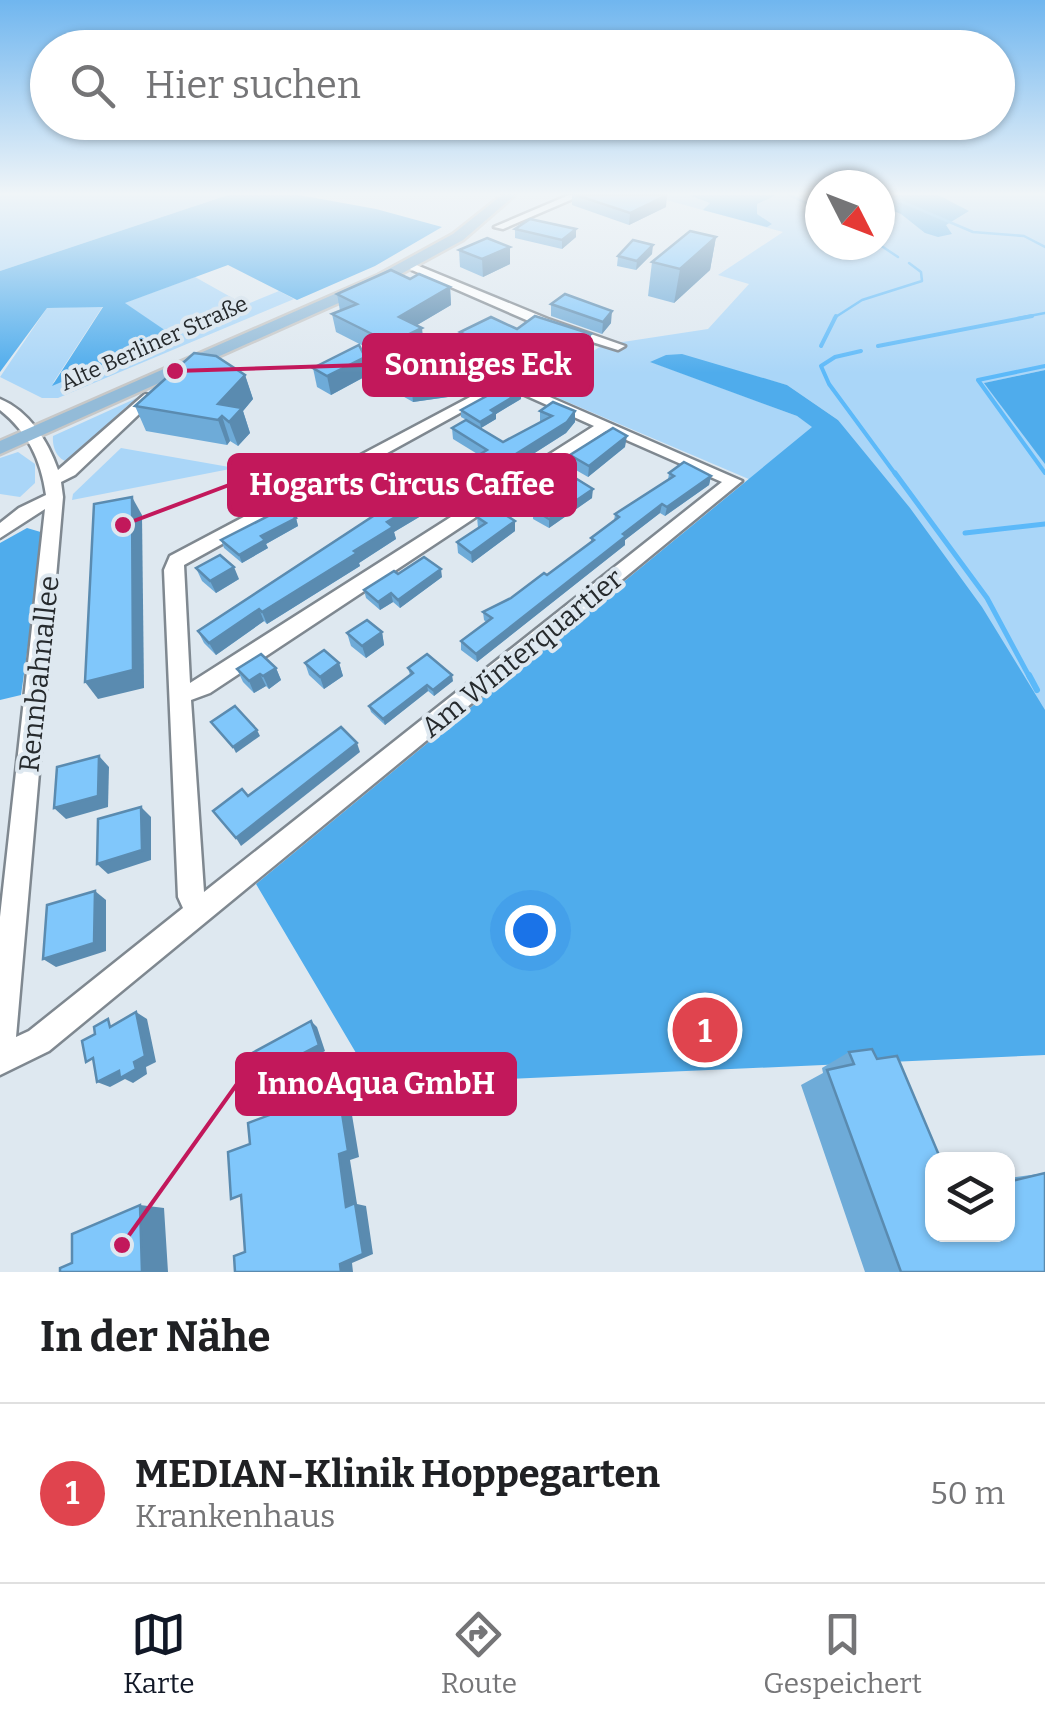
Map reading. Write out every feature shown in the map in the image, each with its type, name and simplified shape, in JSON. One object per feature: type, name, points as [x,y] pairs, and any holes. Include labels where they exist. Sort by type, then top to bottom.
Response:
[{"type":"main road","name":"Alte Berliner Straße","points":[[31,428],[406,254]]},
{"type":"main road","name":"Alte Berliner Straße","points":[[31,428],[409,265],[424,254]]},
{"type":"main road","points":[[0,435],[31,428]]},
{"type":"main road","points":[[0,448],[31,428]]},
{"type":"street","points":[[409,265],[543,322],[618,346]]},
{"type":"street","name":"Am Winterquartier","points":[[0,1060],[40,1041],[734,480],[513,384],[499,384],[176,561],[173,570],[191,898],[200,911]]},
{"type":"street","points":[[0,532],[54,488],[150,397]]},
{"type":"street","points":[[0,403],[31,428]]},
{"type":"street","points":[[180,695],[203,687],[605,425]]},
{"type":"street","name":"Rennbahnallee","points":[[0,1050],[54,488],[31,428]]},
{"type":"shaded area","points":[[0,254],[50,254],[0,271]]},
{"type":"shaded area","points":[[50,254],[395,254],[297,300],[228,265],[125,303],[172,335],[52,386],[103,307],[47,308],[0,372],[0,271]]},
{"type":"shaded area","points":[[749,254],[805,254],[805,260],[895,260],[895,254],[1045,254],[1045,370],[985,383],[1045,462],[1045,712],[838,420],[787,385],[734,370],[651,362],[797,416],[813,427],[751,480],[544,392],[587,367],[577,361],[603,345],[708,329],[749,284],[718,275]]},
{"type":"shaded area","points":[[195,277],[245,305],[279,291],[294,299],[58,398],[42,398],[0,377],[47,308],[103,306],[53,383],[171,335],[124,303]]},
{"type":"shaded area","points":[[682,354],[787,385],[838,420],[910,508],[982,607],[1045,710],[1045,1055],[375,1085],[256,884],[812,427],[797,416],[650,362]]},
{"type":"shaded area","points":[[1045,370],[1045,464],[984,383]]},
{"type":"shaded area","points":[[139,397],[138,403],[127,406],[69,462],[58,456],[53,436]]},
{"type":"shaded area","points":[[121,448],[235,468],[72,500],[73,494]]},
{"type":"shaded area","points":[[18,452],[35,464],[35,483],[20,497],[0,494],[0,458]]},
{"type":"shaded area","points":[[27,528],[44,533],[21,695],[0,700],[0,543]]},
{"type":"building","points":[[620,254],[644,254],[637,261]]},
{"type":"building","points":[[661,254],[696,254],[680,269],[652,262]]},
{"type":"building","points":[[391,270],[410,279],[419,274],[450,287],[399,317],[422,328],[395,341],[451,350],[459,366],[453,377],[411,383],[389,372],[382,339],[332,314],[357,304],[337,294]]},
{"type":"building","points":[[565,294],[612,311],[603,322],[551,304]]},
{"type":"building","points":[[535,316],[591,334],[540,372],[460,332],[491,317],[517,329]]},
{"type":"building","points":[[359,345],[365,357],[327,376],[313,368]]},
{"type":"building","points":[[194,353],[216,356],[245,375],[218,404],[242,408],[229,422],[222,416],[218,420],[135,406]]},
{"type":"building","points":[[507,385],[521,392],[491,410],[495,413],[480,422],[461,410]]},
{"type":"building","points":[[553,402],[575,411],[567,422],[449,496],[430,484],[487,450],[452,428],[466,420],[503,442],[552,416],[540,411]]},
{"type":"building","points":[[613,428],[627,436],[589,466],[570,455]]},
{"type":"building","points":[[684,462],[711,476],[667,507],[662,504],[476,654],[461,641],[492,618],[483,612],[511,598],[544,573],[547,575],[594,540],[591,538],[619,517],[615,514],[674,476],[669,473]]},
{"type":"building","points":[[369,468],[399,488],[408,483],[429,497],[387,522],[393,527],[354,551],[357,553],[262,612],[259,609],[209,643],[198,631],[390,505],[354,477]]},
{"type":"building","points":[[572,476],[593,489],[549,519],[533,509],[564,489],[559,485]]},
{"type":"building","points":[[132,497],[133,670],[85,682],[94,504]]},
{"type":"building","points":[[493,507],[515,521],[471,553],[457,542],[486,523],[477,517]]},
{"type":"building","points":[[284,508],[296,518],[261,536],[265,540],[239,555],[221,540]]},
{"type":"building","points":[[220,555],[234,567],[210,581],[196,568]]},
{"type":"building","points":[[424,557],[441,569],[398,600],[391,593],[378,602],[364,590],[394,571],[398,574]]},
{"type":"building","points":[[367,620],[382,632],[362,646],[347,633]]},
{"type":"building","points":[[324,650],[339,663],[320,677],[305,663]]},
{"type":"building","points":[[261,654],[276,668],[249,681],[237,669]]},
{"type":"building","points":[[427,654],[452,675],[433,690],[427,685],[383,719],[369,706],[413,673],[408,668]]},
{"type":"building","points":[[235,706],[257,730],[233,747],[211,722]]},
{"type":"building","points":[[341,727],[357,743],[236,838],[213,811],[242,789],[248,796]]},
{"type":"building","points":[[99,756],[98,796],[54,808],[57,767]]},
{"type":"building","points":[[141,807],[142,850],[97,864],[98,819]]},
{"type":"building","points":[[95,891],[94,943],[43,959],[47,905]]},
{"type":"building","points":[[136,1012],[145,1056],[134,1062],[136,1069],[120,1078],[119,1071],[97,1082],[93,1058],[86,1062],[82,1041],[95,1034],[94,1027],[108,1019],[110,1027]]},
{"type":"building","points":[[311,1021],[319,1045],[302,1054],[304,1061],[268,1082],[265,1074],[250,1083],[243,1058]]},
{"type":"building","points":[[872,1049],[877,1059],[897,1056],[938,1152],[925,1152],[925,1242],[1015,1242],[1015,1180],[1045,1173],[1045,1272],[901,1272],[827,1070],[854,1064],[849,1052]]},
{"type":"building","points":[[318,1097],[320,1114],[341,1107],[348,1151],[339,1154],[346,1207],[355,1203],[363,1254],[340,1264],[341,1272],[235,1272],[234,1256],[245,1252],[241,1195],[231,1199],[228,1152],[250,1144],[248,1123]]},
{"type":"building","points":[[140,1205],[142,1272],[60,1272],[60,1268],[72,1263],[72,1234]]},
{"type":"waterway","points":[[835,317],[862,300],[922,281],[921,272],[909,263]]},
{"type":"waterway","points":[[1019,318],[1045,313]]},
{"type":"waterway","points":[[878,346],[1032,316]]},
{"type":"waterway","points":[[821,346],[835,317]]},
{"type":"waterway","points":[[861,351],[835,357],[821,366],[829,384],[896,475]]},
{"type":"waterway","points":[[1045,366],[978,380],[1045,473]]},
{"type":"waterway","points":[[895,473],[987,598],[1030,678]]},
{"type":"waterway","points":[[965,533],[1045,524]]},
{"type":"waterway","points":[[1029,675],[1037,690]]},
{"type":"place","name":"Sonniges Eck","points":[[175,371]]},
{"type":"place","name":"Hogarts Circus Caffee","points":[[123,525]]},
{"type":"place","name":"MEDIAN-Klinik Hoppegarten","points":[[705,1030]]},
{"type":"place","name":"InnoAqua GmbH","points":[[122,1245]]}]
